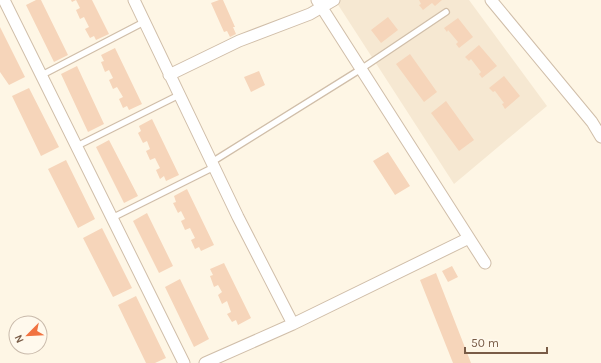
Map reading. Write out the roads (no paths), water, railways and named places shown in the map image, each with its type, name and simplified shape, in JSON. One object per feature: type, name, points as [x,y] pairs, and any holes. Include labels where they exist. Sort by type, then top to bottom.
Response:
[{"type":"street","points":[[134,0],[213,165],[293,324]]},
{"type":"street","points":[[169,75],[320,4],[334,0]]},
{"type":"street","points":[[491,0],[592,122],[601,137]]},
{"type":"street","points":[[4,2],[42,75],[184,363]]},
{"type":"street","points":[[320,4],[485,264]]},
{"type":"street","points":[[205,363],[293,324],[469,238]]},
{"type":"lane","points":[[112,218],[213,165],[446,12]]},
{"type":"lane","points":[[42,75],[144,22]]},
{"type":"lane","points":[[77,146],[179,95]]}]
